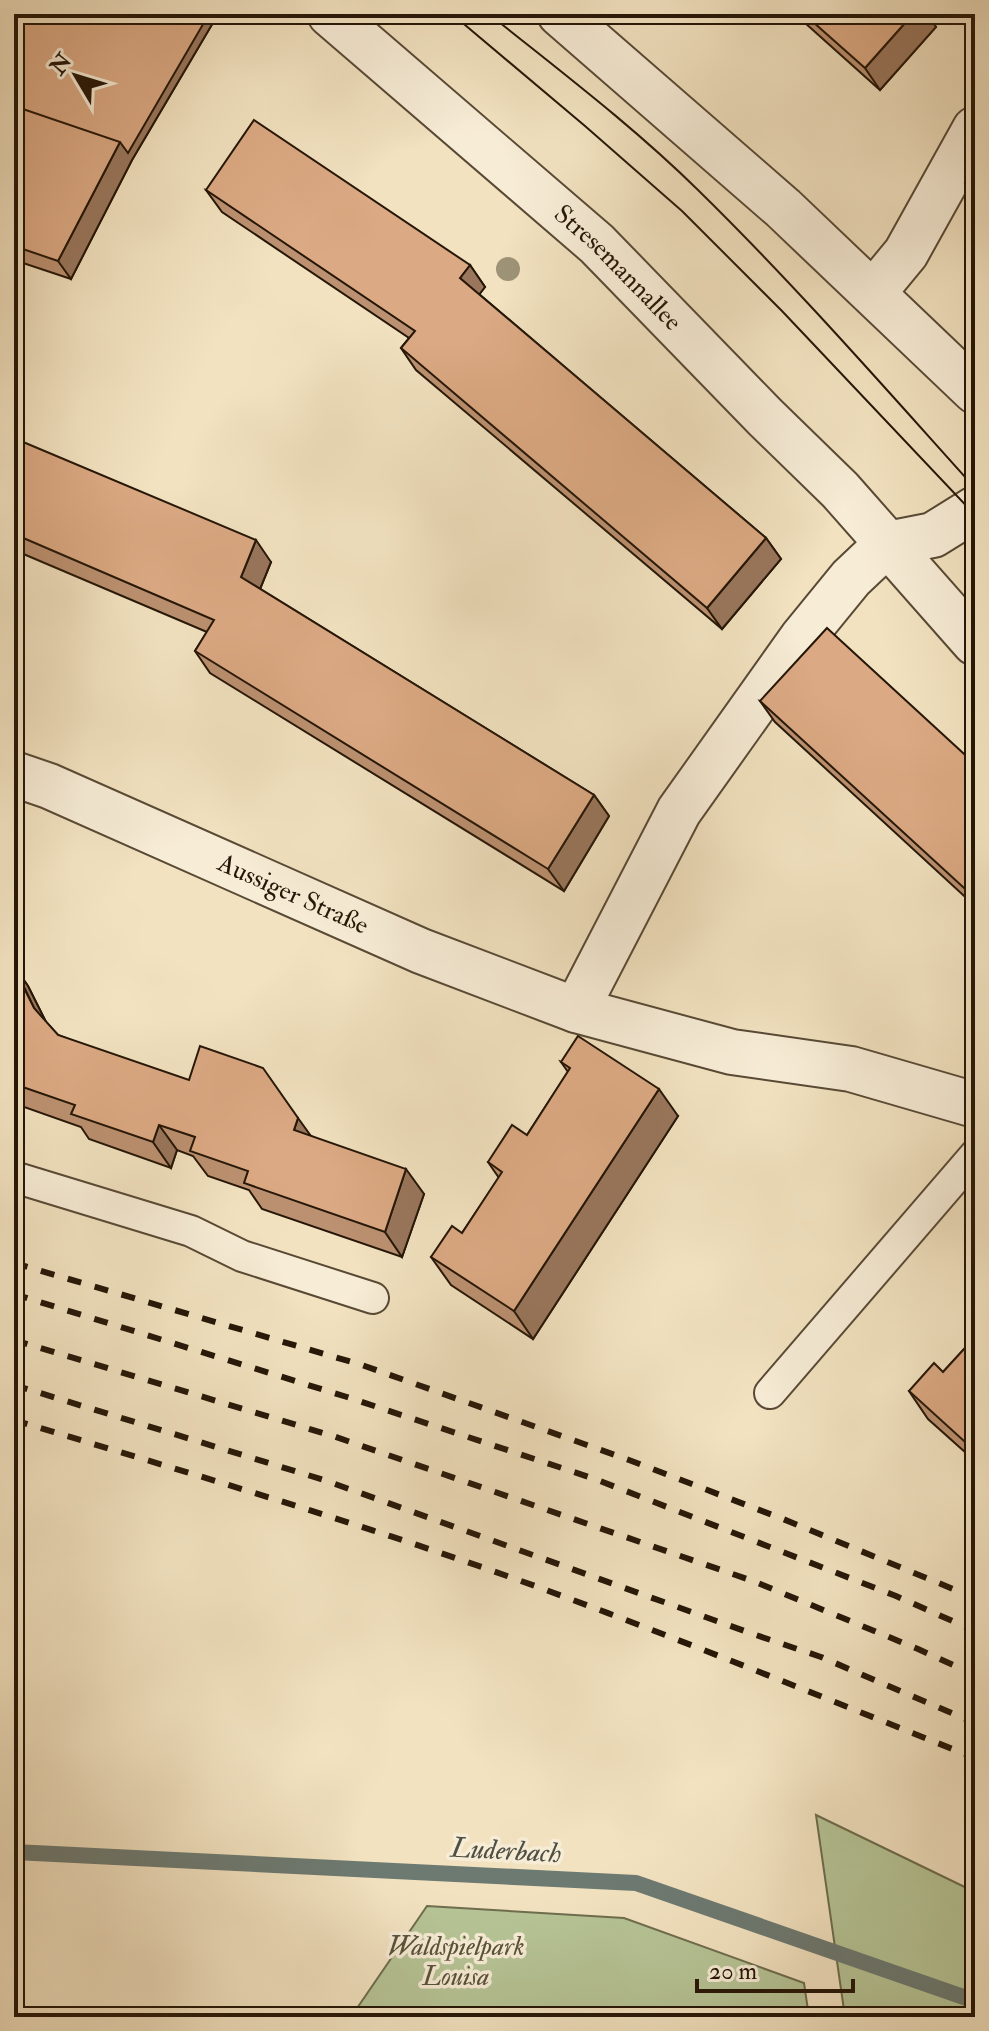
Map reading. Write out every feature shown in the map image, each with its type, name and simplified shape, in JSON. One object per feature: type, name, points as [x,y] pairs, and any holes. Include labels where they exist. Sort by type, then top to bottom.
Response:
[{"type":"street","name":"Stresemannallee","points":[[330,14],[597,244],[840,490],[975,643]]},
{"type":"street","points":[[560,14],[783,208],[975,391]]},
{"type":"street","points":[[873,293],[906,253],[975,129]]},
{"type":"street","points":[[576,1010],[679,811],[802,638],[851,578],[887,544],[933,535],[975,509]]},
{"type":"street","name":"Aussiger Straße","points":[[14,774],[49,786],[421,951],[576,1010],[732,1052],[851,1069],[975,1105]]},
{"type":"lane","points":[[770,1393],[975,1155]]},
{"type":"lane","points":[[14,1177],[191,1231],[242,1256],[373,1298]]},
{"type":"green space","points":[[816,1815],[975,1892],[975,2017],[845,2017]]},
{"type":"green space","name":"Waldspielpark Louisa","points":[[427,1906],[624,1918],[804,1983],[809,2017],[351,2017]]},
{"type":"building","points":[[14,14],[209,14],[128,153],[120,142],[14,106]]},
{"type":"building","points":[[804,14],[913,14],[865,68]]},
{"type":"building","points":[[14,106],[120,142],[58,261],[14,246]]},
{"type":"building","points":[[254,120],[470,265],[460,278],[766,538],[707,608],[401,348],[415,331],[206,190]]},
{"type":"building","points":[[975,174],[975,194],[965,183]]},
{"type":"building","points":[[16,439],[256,540],[241,577],[594,795],[548,869],[195,651],[214,620],[14,534]]},
{"type":"building","points":[[827,628],[975,764],[975,898],[760,701]]},
{"type":"building","points":[[14,968],[34,1008],[58,1035],[189,1080],[200,1046],[263,1068],[298,1118],[294,1130],[406,1169],[385,1232],[244,1183],[248,1171],[190,1151],[195,1137],[159,1125],[153,1142],[71,1114],[75,1105],[14,1084]]},
{"type":"building","points":[[578,1036],[659,1089],[514,1311],[431,1257],[452,1226],[462,1233],[502,1172],[488,1162],[512,1125],[527,1135],[570,1068],[561,1062]]},
{"type":"building","points":[[975,1337],[975,1451],[909,1391],[934,1363],[943,1372]]},
{"type":"waterway","name":"Luderbach","points":[[14,1852],[636,1883],[975,2001]]},
{"type":"tram line","points":[[452,14],[682,211],[782,311],[975,515]]},
{"type":"tram line","points":[[489,14],[622,121],[698,190],[804,299],[975,488]]},
{"type":"railway","points":[[14,1263],[362,1365],[629,1460],[975,1598]]},
{"type":"railway","points":[[14,1294],[347,1397],[595,1479],[896,1596],[975,1631]]},
{"type":"railway","points":[[14,1340],[333,1436],[753,1581],[975,1675]]},
{"type":"railway","points":[[14,1385],[324,1480],[821,1657],[975,1723]]},
{"type":"railway","points":[[14,1420],[281,1501],[546,1590],[975,1758]]}]
